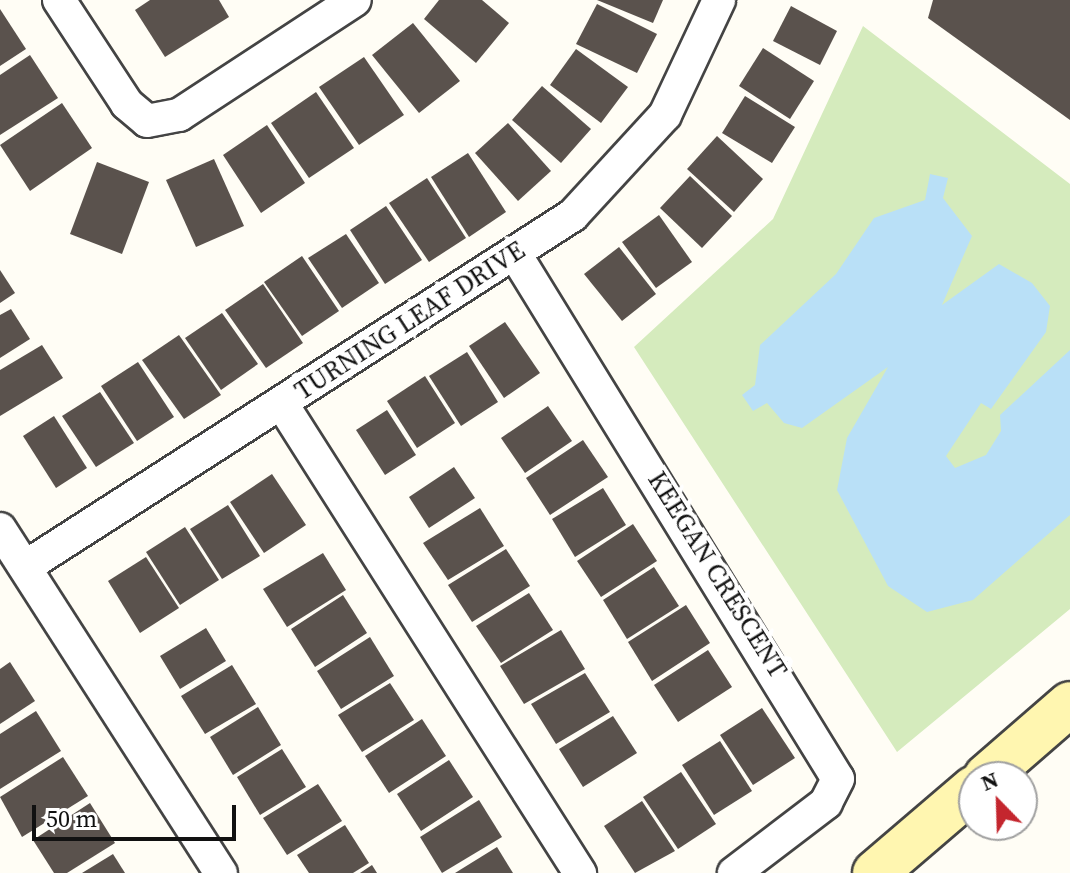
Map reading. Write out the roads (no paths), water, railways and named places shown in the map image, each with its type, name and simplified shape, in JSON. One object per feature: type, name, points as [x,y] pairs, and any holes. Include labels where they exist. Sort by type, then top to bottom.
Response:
[{"type":"main road","points":[[1004,761],[1070,704]]},
{"type":"main road","points":[[875,873],[958,802]]},
{"type":"street","points":[[59,0],[127,104],[147,121],[179,115],[355,0]]},
{"type":"street","name":"TURNING LEAF DRIVE","points":[[25,567],[515,254],[591,199],[665,115],[719,0]]},
{"type":"street","name":"KEEGAN CRESCENT","points":[[515,254],[838,779],[826,803],[734,873]]},
{"type":"street","points":[[282,404],[580,873]]},
{"type":"street","points":[[0,529],[221,873]]},
{"type":"water","points":[[930,174],[948,178],[943,198],[972,236],[942,305],[999,264],[1032,283],[1050,306],[1046,332],[991,409],[981,403],[946,456],[955,468],[986,455],[1001,431],[1000,415],[1070,350],[1070,515],[973,600],[927,612],[888,586],[837,490],[847,438],[888,367],[802,428],[784,423],[767,403],[753,411],[742,395],[755,385],[760,345],[836,274],[874,218],[925,200]]}]
